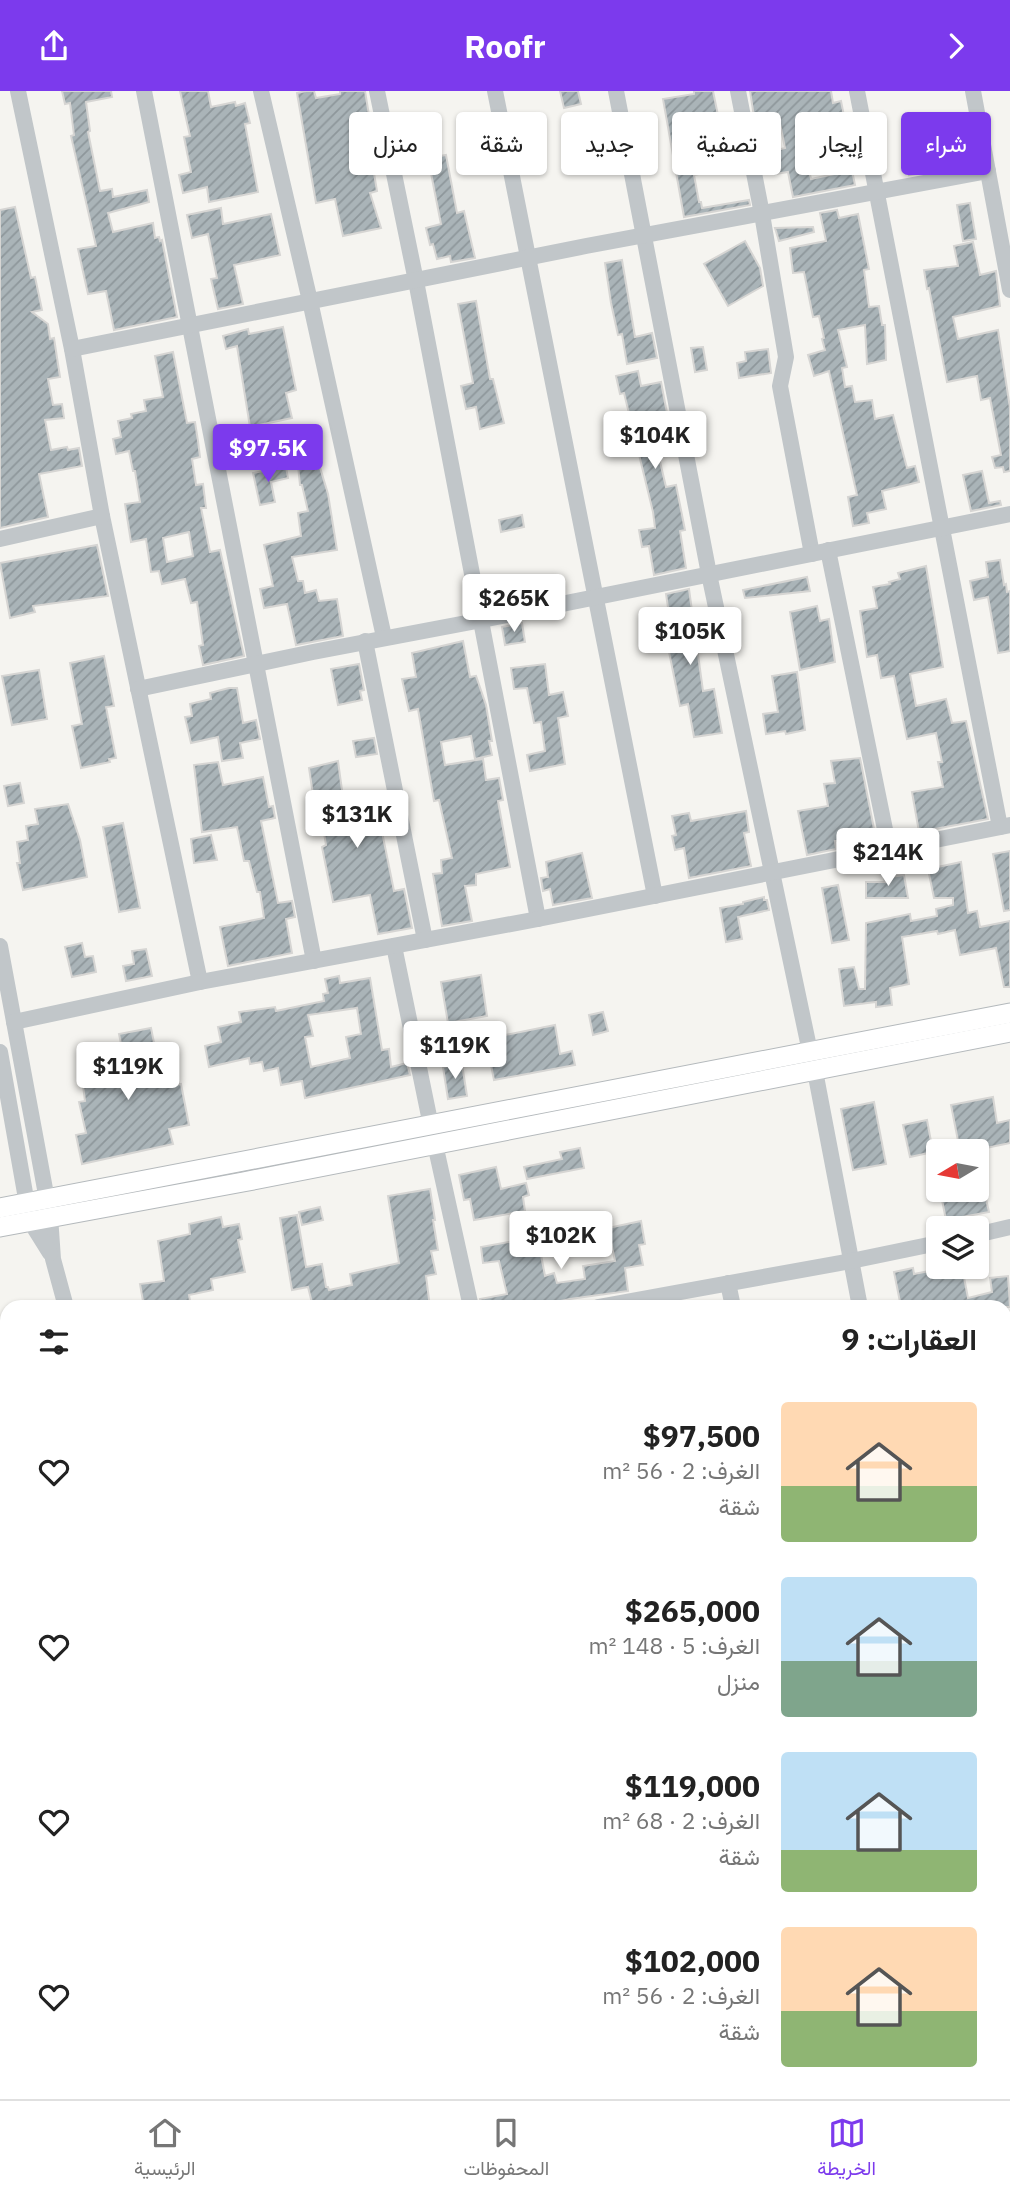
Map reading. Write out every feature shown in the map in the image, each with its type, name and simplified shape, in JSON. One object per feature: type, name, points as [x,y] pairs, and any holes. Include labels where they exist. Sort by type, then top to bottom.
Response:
[{"type":"main road","points":[[0,1208],[39,1210],[243,1182],[433,1135],[812,1061],[1010,1013]]},
{"type":"main road","points":[[812,1061],[1010,1032]]},
{"type":"main road","points":[[0,1227],[39,1210]]},
{"type":"street","points":[[18,91],[72,349],[102,516],[200,982]]},
{"type":"street","points":[[145,91],[314,961]]},
{"type":"street","points":[[261,91],[384,637]]},
{"type":"street","points":[[377,91],[538,919]]},
{"type":"street","points":[[495,91],[655,896]]},
{"type":"street","points":[[616,91],[709,574],[812,1061],[859,1300]]},
{"type":"street","points":[[738,91],[786,358],[780,386],[889,849]]},
{"type":"street","points":[[14,1022],[200,982],[538,919],[1005,826],[941,527],[857,91]]},
{"type":"street","points":[[973,91],[977,112]]},
{"type":"street","points":[[72,349],[967,175]]},
{"type":"street","points":[[989,175],[1010,290]]},
{"type":"street","points":[[138,689],[384,637],[482,621],[1010,514]]},
{"type":"street","points":[[0,539],[102,516]]},
{"type":"street","points":[[365,642],[425,940]]},
{"type":"street","points":[[0,946],[14,1022],[39,1210]]},
{"type":"street","points":[[394,946],[469,1300]]},
{"type":"street","points":[[0,1052],[64,1300]]},
{"type":"street","points":[[989,1232],[1010,1227]]},
{"type":"street","points":[[645,1300],[926,1245]]},
{"type":"street","points":[[729,1283],[732,1300]]},
{"type":"building","points":[[62,91],[111,91],[112,97],[86,102],[88,132],[100,191],[112,189],[113,197],[147,190],[149,202],[108,213],[113,232],[153,223],[155,238],[162,240],[177,317],[114,330],[106,291],[88,294],[78,249],[96,246],[71,136],[74,135],[70,103],[65,104]]},
{"type":"building","points":[[180,91],[208,91],[211,107],[235,102],[236,106],[245,103],[250,123],[245,124],[258,192],[209,202],[207,187],[183,193],[179,175],[191,172],[184,137],[190,136]]},
{"type":"building","points":[[314,91],[316,98],[340,94],[340,91],[365,91],[368,112],[349,112],[349,175],[374,175],[377,191],[370,193],[381,228],[343,236],[335,199],[316,203],[297,93]]},
{"type":"building","points":[[560,91],[578,91],[581,104],[564,108]]},
{"type":"building","points":[[694,91],[713,91],[717,112],[672,112],[672,150],[663,99],[694,94]]},
{"type":"building","points":[[750,91],[831,91],[833,103],[841,101],[843,112],[795,112],[795,175],[810,175],[811,179],[830,175],[853,175],[855,185],[793,197],[788,172],[781,173],[781,149],[785,148],[781,112],[753,112]]},
{"type":"building","points":[[446,155],[457,213],[464,211],[475,258],[451,262],[450,256],[437,259],[433,244],[430,245],[426,228],[441,224],[431,175],[442,175],[442,156]]},
{"type":"building","points":[[677,175],[694,175],[702,208],[749,200],[750,205],[684,217]]},
{"type":"building","points":[[970,203],[976,239],[963,241],[957,205]]},
{"type":"building","points":[[15,207],[31,278],[35,277],[42,310],[32,312],[48,324],[50,339],[54,338],[60,377],[48,379],[53,405],[62,404],[64,418],[45,420],[51,450],[79,448],[82,466],[39,474],[48,517],[0,528],[0,210]]},
{"type":"building","points":[[221,208],[223,224],[271,214],[280,255],[234,265],[243,304],[218,309],[211,279],[217,278],[208,234],[192,238],[187,215]]},
{"type":"building","points":[[837,210],[839,218],[858,214],[869,269],[864,270],[869,307],[879,306],[882,325],[885,325],[886,360],[867,364],[865,325],[838,330],[847,367],[842,368],[845,387],[852,386],[855,402],[872,400],[875,419],[893,415],[907,468],[915,466],[919,482],[882,491],[886,509],[867,513],[869,523],[853,526],[848,497],[857,495],[829,371],[814,376],[808,355],[825,350],[824,338],[819,316],[813,317],[804,272],[793,273],[790,248],[826,241],[820,213]]},
{"type":"building","points":[[813,227],[814,232],[779,241],[775,228]]},
{"type":"building","points":[[745,241],[760,268],[763,286],[728,306],[704,264]]},
{"type":"building","points":[[973,242],[980,275],[996,271],[1000,306],[953,317],[958,339],[998,330],[1010,408],[1010,471],[1004,472],[1003,467],[995,468],[992,457],[1001,455],[990,398],[981,400],[977,376],[947,382],[924,270],[958,266],[954,246]]},
{"type":"building","points":[[622,260],[635,337],[652,333],[657,358],[627,364],[622,334],[618,335],[611,303],[605,263]]},
{"type":"building","points":[[476,301],[490,379],[493,379],[504,423],[480,429],[476,407],[466,409],[461,386],[473,383],[458,304]]},
{"type":"building","points":[[283,327],[296,390],[286,393],[292,418],[250,427],[237,346],[226,349],[223,336],[248,329],[249,334]]},
{"type":"building","points":[[703,347],[707,370],[695,372],[691,348]]},
{"type":"building","points":[[768,349],[771,373],[739,378],[737,363],[746,361],[745,352]]},
{"type":"building","points":[[173,352],[187,423],[195,422],[200,457],[192,459],[196,485],[203,484],[206,508],[201,508],[210,552],[220,550],[244,656],[203,665],[199,646],[203,645],[197,602],[191,603],[185,579],[162,584],[159,571],[151,572],[146,539],[131,542],[125,504],[140,502],[135,471],[129,451],[116,454],[113,439],[121,437],[118,421],[132,418],[131,414],[146,411],[144,400],[163,397],[155,356]],"holes":[[[189,532],[193,556],[167,562],[163,538]]]},
{"type":"building","points":[[638,371],[641,386],[661,382],[674,449],[658,453],[666,487],[676,485],[685,530],[680,531],[686,568],[654,575],[649,546],[642,547],[639,530],[655,528],[653,512],[624,393],[620,394],[616,376]]},
{"type":"building","points":[[319,464],[328,494],[337,550],[292,557],[298,581],[303,581],[305,593],[316,590],[319,601],[337,599],[343,636],[296,645],[287,604],[264,608],[260,589],[273,586],[264,545],[301,536],[298,513],[308,511],[300,485],[298,466]]},
{"type":"building","points":[[286,467],[288,478],[271,482],[275,502],[260,505],[253,473]]},
{"type":"building","points":[[982,471],[989,503],[1000,501],[1001,505],[971,511],[963,475]]},
{"type":"building","points":[[522,515],[524,527],[501,532],[499,520]]},
{"type":"building","points":[[97,545],[108,596],[33,606],[35,612],[10,618],[0,563]]},
{"type":"building","points":[[1000,560],[1004,585],[1006,584],[1007,592],[1010,591],[1010,651],[998,653],[988,597],[974,600],[970,581],[988,577],[986,562]]},
{"type":"building","points":[[926,566],[943,667],[910,674],[916,706],[946,699],[952,723],[966,721],[988,819],[919,832],[912,792],[943,787],[938,762],[942,762],[936,733],[907,739],[894,676],[881,678],[877,655],[867,657],[860,611],[877,608],[873,587],[900,579],[898,573]]},
{"type":"building","points":[[537,576],[541,597],[497,606],[494,592],[508,590],[507,581]]},
{"type":"building","points":[[807,577],[810,591],[745,598],[743,590]]},
{"type":"building","points":[[689,589],[703,691],[714,689],[722,733],[694,737],[688,704],[680,706],[667,642],[673,641],[666,594]]},
{"type":"building","points":[[817,606],[820,621],[829,619],[835,662],[800,670],[790,612]]},
{"type":"building","points":[[522,623],[525,642],[505,645],[502,627]]},
{"type":"building","points":[[463,641],[470,677],[476,676],[486,705],[492,755],[475,759],[471,736],[441,742],[445,765],[483,759],[486,780],[499,778],[503,800],[498,801],[510,867],[476,874],[476,885],[465,886],[472,921],[442,926],[433,874],[442,873],[441,860],[452,858],[439,800],[434,801],[418,709],[409,711],[402,679],[416,677],[412,653]]},
{"type":"building","points":[[104,656],[114,706],[106,707],[116,758],[109,759],[110,762],[81,768],[72,726],[82,724],[70,663]]},
{"type":"building","points":[[359,664],[364,690],[360,691],[362,700],[338,705],[331,669]]},
{"type":"building","points":[[545,664],[549,695],[563,692],[568,716],[558,718],[565,764],[530,771],[527,755],[545,751],[541,722],[534,723],[527,688],[514,689],[511,668]]},
{"type":"building","points":[[39,670],[47,719],[12,725],[2,676]]},
{"type":"building","points":[[797,672],[805,730],[766,734],[763,714],[778,712],[772,676]]},
{"type":"building","points":[[237,688],[243,723],[256,720],[260,739],[240,743],[243,758],[222,761],[218,737],[191,743],[185,717],[192,716],[190,704],[211,699],[210,693]]},
{"type":"building","points":[[374,738],[377,754],[356,757],[353,741]]},
{"type":"building","points":[[860,758],[876,839],[835,841],[836,849],[807,855],[798,811],[828,806],[824,784],[835,783],[831,761]]},
{"type":"building","points":[[338,761],[344,805],[386,799],[390,821],[380,822],[394,891],[404,889],[412,928],[378,934],[370,895],[333,902],[322,847],[326,845],[322,821],[317,822],[309,768]]},
{"type":"building","points":[[218,762],[223,785],[263,777],[269,807],[273,806],[275,818],[261,821],[278,903],[292,901],[295,917],[286,919],[292,953],[228,966],[220,927],[264,918],[260,892],[257,892],[249,861],[244,861],[237,827],[202,832],[194,765]]},
{"type":"building","points":[[20,783],[24,803],[8,806],[4,786]]},
{"type":"building","points":[[68,804],[80,840],[87,877],[23,890],[17,863],[20,863],[17,842],[28,840],[26,826],[38,824],[35,809]]},
{"type":"building","points":[[746,811],[749,832],[744,833],[751,866],[689,878],[684,848],[675,850],[672,836],[676,835],[672,816],[689,813],[691,821]]},
{"type":"building","points":[[123,823],[140,908],[119,912],[103,827]]},
{"type":"building","points":[[211,835],[217,860],[194,863],[191,839]]},
{"type":"building","points":[[1010,851],[1010,910],[1004,911],[993,854]]},
{"type":"building","points":[[582,853],[592,898],[553,905],[550,889],[543,891],[541,878],[548,877],[546,862]]},
{"type":"building","points":[[961,862],[968,913],[977,911],[980,927],[1010,921],[1010,987],[1004,987],[996,948],[960,955],[955,930],[938,934],[937,931],[902,937],[909,984],[890,988],[892,1005],[876,1007],[876,1002],[844,1006],[839,969],[854,967],[859,989],[865,989],[866,923],[910,914],[911,921],[937,916],[936,909],[953,905],[953,898],[934,898],[928,869]]},
{"type":"building","points":[[904,875],[908,898],[866,898],[866,882],[885,882],[884,878]]},
{"type":"building","points":[[838,885],[849,940],[832,943],[822,888]]},
{"type":"building","points":[[764,897],[769,910],[738,917],[742,939],[726,942],[720,908]]},
{"type":"building","points":[[82,943],[85,957],[93,956],[96,972],[72,977],[65,947]]},
{"type":"building","points":[[146,949],[152,976],[126,981],[123,966],[134,964],[132,951]]},
{"type":"building","points":[[481,975],[487,1016],[448,1023],[441,982]]},
{"type":"building","points":[[339,976],[340,983],[370,978],[382,1050],[389,1049],[391,1067],[407,1063],[410,1075],[305,1098],[302,1081],[281,1085],[278,1068],[264,1071],[262,1062],[250,1064],[249,1058],[209,1067],[205,1046],[221,1042],[218,1027],[241,1022],[239,1012],[275,1007],[276,1011],[324,1001],[323,994],[328,993],[325,979]],"holes":[[[357,1008],[361,1034],[346,1037],[350,1058],[311,1067],[305,1037],[313,1036],[308,1015]]]},
{"type":"building","points":[[603,1012],[608,1031],[593,1035],[589,1015]]},
{"type":"building","points":[[555,1025],[560,1054],[572,1051],[575,1065],[494,1080],[489,1055],[469,1059],[466,1043]]},
{"type":"building","points":[[151,1028],[163,1087],[181,1084],[189,1125],[169,1129],[173,1144],[82,1164],[76,1135],[86,1133],[79,1102],[85,1101],[80,1062],[123,1053],[119,1034]]},
{"type":"building","points":[[462,1064],[467,1096],[448,1099],[443,1067]]},
{"type":"building","points":[[993,1097],[997,1123],[1010,1120],[1010,1143],[989,1147],[989,1139],[958,1139],[951,1105]]},
{"type":"building","points":[[874,1102],[886,1164],[853,1170],[841,1109]]},
{"type":"building","points":[[927,1120],[931,1139],[926,1139],[926,1154],[910,1157],[903,1125]]},
{"type":"building","points":[[580,1148],[584,1168],[527,1179],[524,1167],[562,1159],[560,1152]]},
{"type":"building","points":[[496,1167],[501,1189],[526,1183],[529,1195],[523,1197],[525,1211],[474,1220],[470,1199],[464,1200],[459,1175]]},
{"type":"building","points":[[430,1189],[438,1250],[431,1251],[436,1274],[426,1276],[429,1300],[311,1300],[308,1287],[292,1290],[280,1218],[297,1215],[306,1267],[322,1264],[326,1287],[329,1290],[352,1285],[350,1274],[399,1263],[388,1196]]},
{"type":"building","points":[[942,1202],[987,1202],[989,1212],[968,1216],[945,1216]]},
{"type":"building","points":[[320,1207],[323,1220],[302,1225],[299,1212]]},
{"type":"building","points":[[221,1217],[223,1227],[239,1224],[242,1239],[238,1240],[245,1272],[211,1279],[213,1290],[189,1295],[190,1300],[143,1300],[140,1284],[164,1281],[158,1241],[190,1234],[189,1224]]},
{"type":"building","points":[[641,1221],[645,1244],[639,1245],[643,1265],[625,1268],[628,1291],[565,1300],[480,1300],[507,1294],[499,1261],[483,1263],[481,1247],[531,1238],[533,1245],[539,1244],[545,1276],[554,1273],[557,1283],[585,1279],[583,1266],[615,1261],[608,1228]]},
{"type":"building","points":[[913,1268],[914,1274],[926,1272],[926,1279],[964,1279],[968,1298],[992,1292],[990,1278],[1008,1276],[1010,1300],[900,1300],[894,1272]]}]
